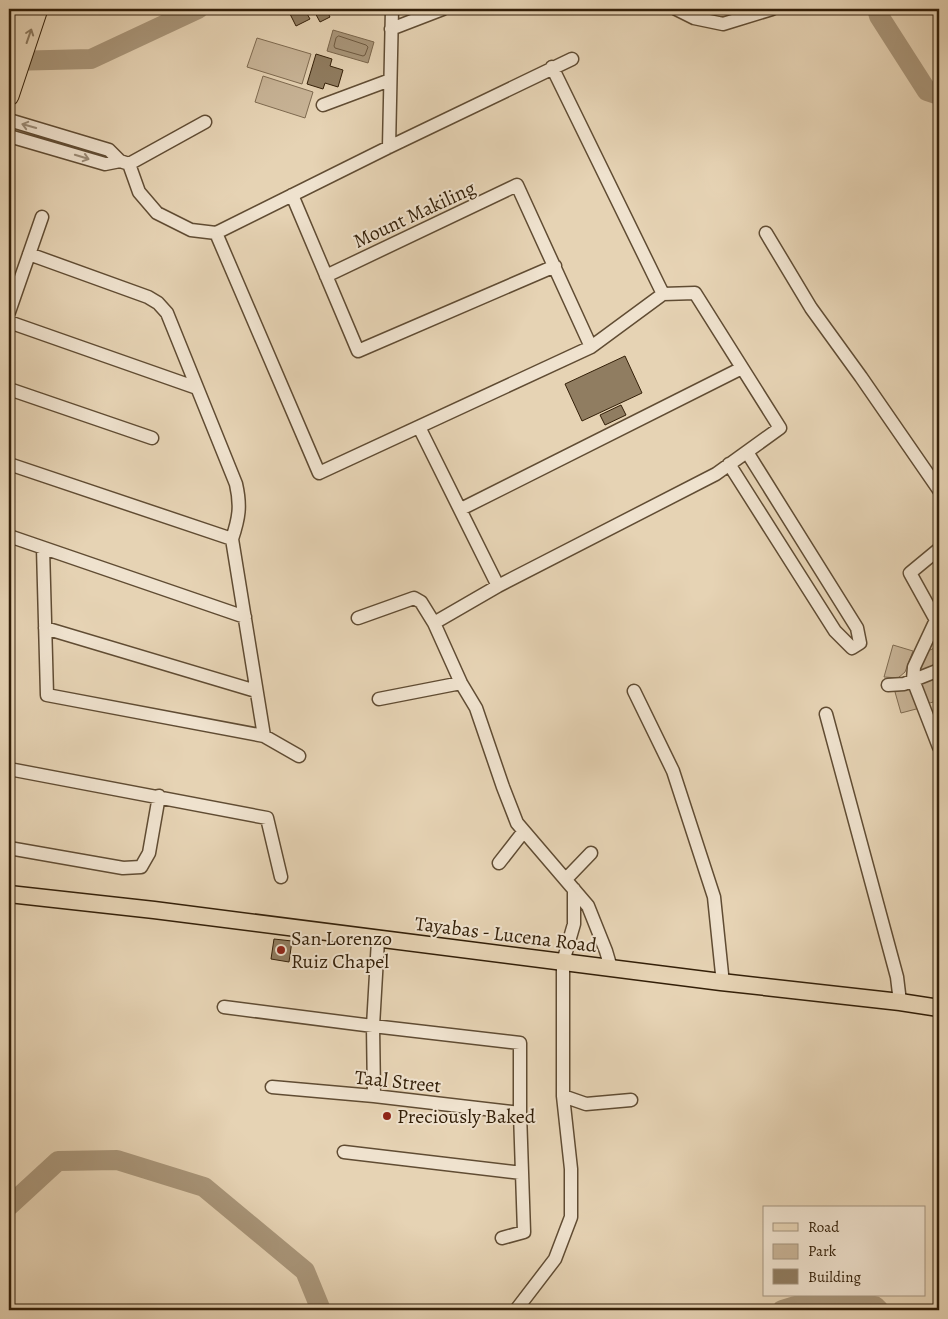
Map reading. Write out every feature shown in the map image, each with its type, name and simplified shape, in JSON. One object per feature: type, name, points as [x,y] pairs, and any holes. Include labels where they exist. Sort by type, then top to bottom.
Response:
[{"type":"highway","points":[[9,46],[21,9]]},
{"type":"highway","points":[[9,96],[38,9]]},
{"type":"main road","name":"Tayabas - Lucena Road","points":[[9,894],[154,910],[378,940],[939,1008]]},
{"type":"street","points":[[389,147],[392,9]]},
{"type":"street","points":[[391,29],[443,9]]},
{"type":"street","points":[[676,9],[695,13],[723,24],[772,9]]},
{"type":"street","points":[[9,120],[109,150],[125,162],[139,192],[157,213],[191,230],[216,233],[572,58]]},
{"type":"street","points":[[552,67],[663,294]]},
{"type":"street","points":[[323,105],[390,80]]},
{"type":"street","points":[[9,136],[105,164],[125,162],[205,122]]},
{"type":"street","name":"Mount Makiling","points":[[326,276],[517,185],[555,266]]},
{"type":"street","points":[[292,195],[358,351],[555,266],[591,347]]},
{"type":"street","points":[[9,312],[42,216]]},
{"type":"street","points":[[216,233],[319,473],[591,347],[663,294],[695,293],[780,428],[716,474],[498,586],[434,623]]},
{"type":"street","points":[[766,233],[811,308],[939,490]]},
{"type":"street","points":[[29,254],[148,297],[158,303],[167,313],[173,324],[236,484],[240,499],[239,516],[232,539],[264,736]]},
{"type":"street","points":[[9,322],[198,388]]},
{"type":"street","points":[[460,509],[742,368]]},
{"type":"street","points":[[9,389],[152,438]]},
{"type":"street","points":[[419,427],[498,586]]},
{"type":"street","points":[[729,464],[835,631],[852,648],[860,643],[857,628],[747,452]]},
{"type":"street","points":[[9,464],[232,539]]},
{"type":"street","points":[[9,536],[245,617]]},
{"type":"street","points":[[43,548],[46,695],[264,736],[299,756]]},
{"type":"street","points":[[939,549],[910,573],[938,618],[914,667],[913,680],[939,746]]},
{"type":"street","points":[[358,618],[414,598],[421,602],[434,623],[461,683],[476,708],[502,787],[517,822],[588,906],[611,968]]},
{"type":"street","points":[[45,628],[256,691]]},
{"type":"street","points":[[888,685],[904,684],[939,670]]},
{"type":"street","points":[[379,699],[461,683]]},
{"type":"street","points":[[634,690],[673,771],[714,898],[722,982]]},
{"type":"street","points":[[826,714],[897,977],[900,1002]]},
{"type":"street","points":[[9,769],[267,818],[281,877]]},
{"type":"street","points":[[9,848],[123,868],[141,867],[149,853],[159,796]]},
{"type":"street","points":[[498,863],[524,831]]},
{"type":"street","points":[[566,879],[590,853]]},
{"type":"street","points":[[516,1310],[555,1259],[571,1217],[571,1168],[563,1096],[563,962],[574,924],[574,889]]},
{"type":"street","points":[[374,1096],[373,1026],[378,940]]},
{"type":"street","points":[[224,1007],[520,1043],[524,1232],[502,1238]]},
{"type":"street","name":"Taal Street","points":[[272,1087],[374,1096],[520,1113]]},
{"type":"street","points":[[563,1096],[586,1104],[631,1100]]},
{"type":"street","points":[[344,1152],[522,1173]]},
{"type":"green space","points":[[257,38],[311,54],[302,84],[247,67]]},
{"type":"green space","points":[[263,76],[313,92],[305,118],[255,102]]},
{"type":"green space","points":[[893,645],[913,651],[905,672],[898,678],[884,677]]},
{"type":"green space","points":[[939,646],[939,667],[922,675],[916,667],[925,649],[930,650]]},
{"type":"green space","points":[[939,673],[939,700],[927,704],[918,680]]},
{"type":"green space","points":[[914,687],[920,708],[901,713],[895,692]]},
{"type":"water","points":[[333,30],[374,42],[368,63],[327,51]]},
{"type":"building","points":[[296,9],[313,9],[306,12],[310,19],[296,26],[289,12]]},
{"type":"building","points":[[313,9],[326,9],[330,17],[320,22]]},
{"type":"building","points":[[316,54],[332,59],[330,66],[343,70],[338,87],[325,83],[323,89],[307,84]]},
{"type":"building","points":[[625,356],[642,393],[582,421],[565,384]]},
{"type":"building","points":[[621,405],[626,415],[605,425],[600,415]]},
{"type":"building","name":"San Lorenzo Ruiz Chapel","points":[[274,939],[292,941],[289,962],[271,959]]},
{"type":"waterway","points":[[9,61],[91,59],[198,9]]},
{"type":"waterway","points":[[877,9],[879,16],[927,91],[939,95]]},
{"type":"waterway","points":[[9,1206],[58,1161],[117,1160],[204,1187],[305,1271],[321,1310]]},
{"type":"waterway","points":[[782,1310],[795,1306],[875,1306],[879,1310]]},
{"type":"place","name":"San Lorenzo Ruiz Chapel","points":[[281,950]]},
{"type":"place","name":"Preciously Baked","points":[[387,1116]]}]
